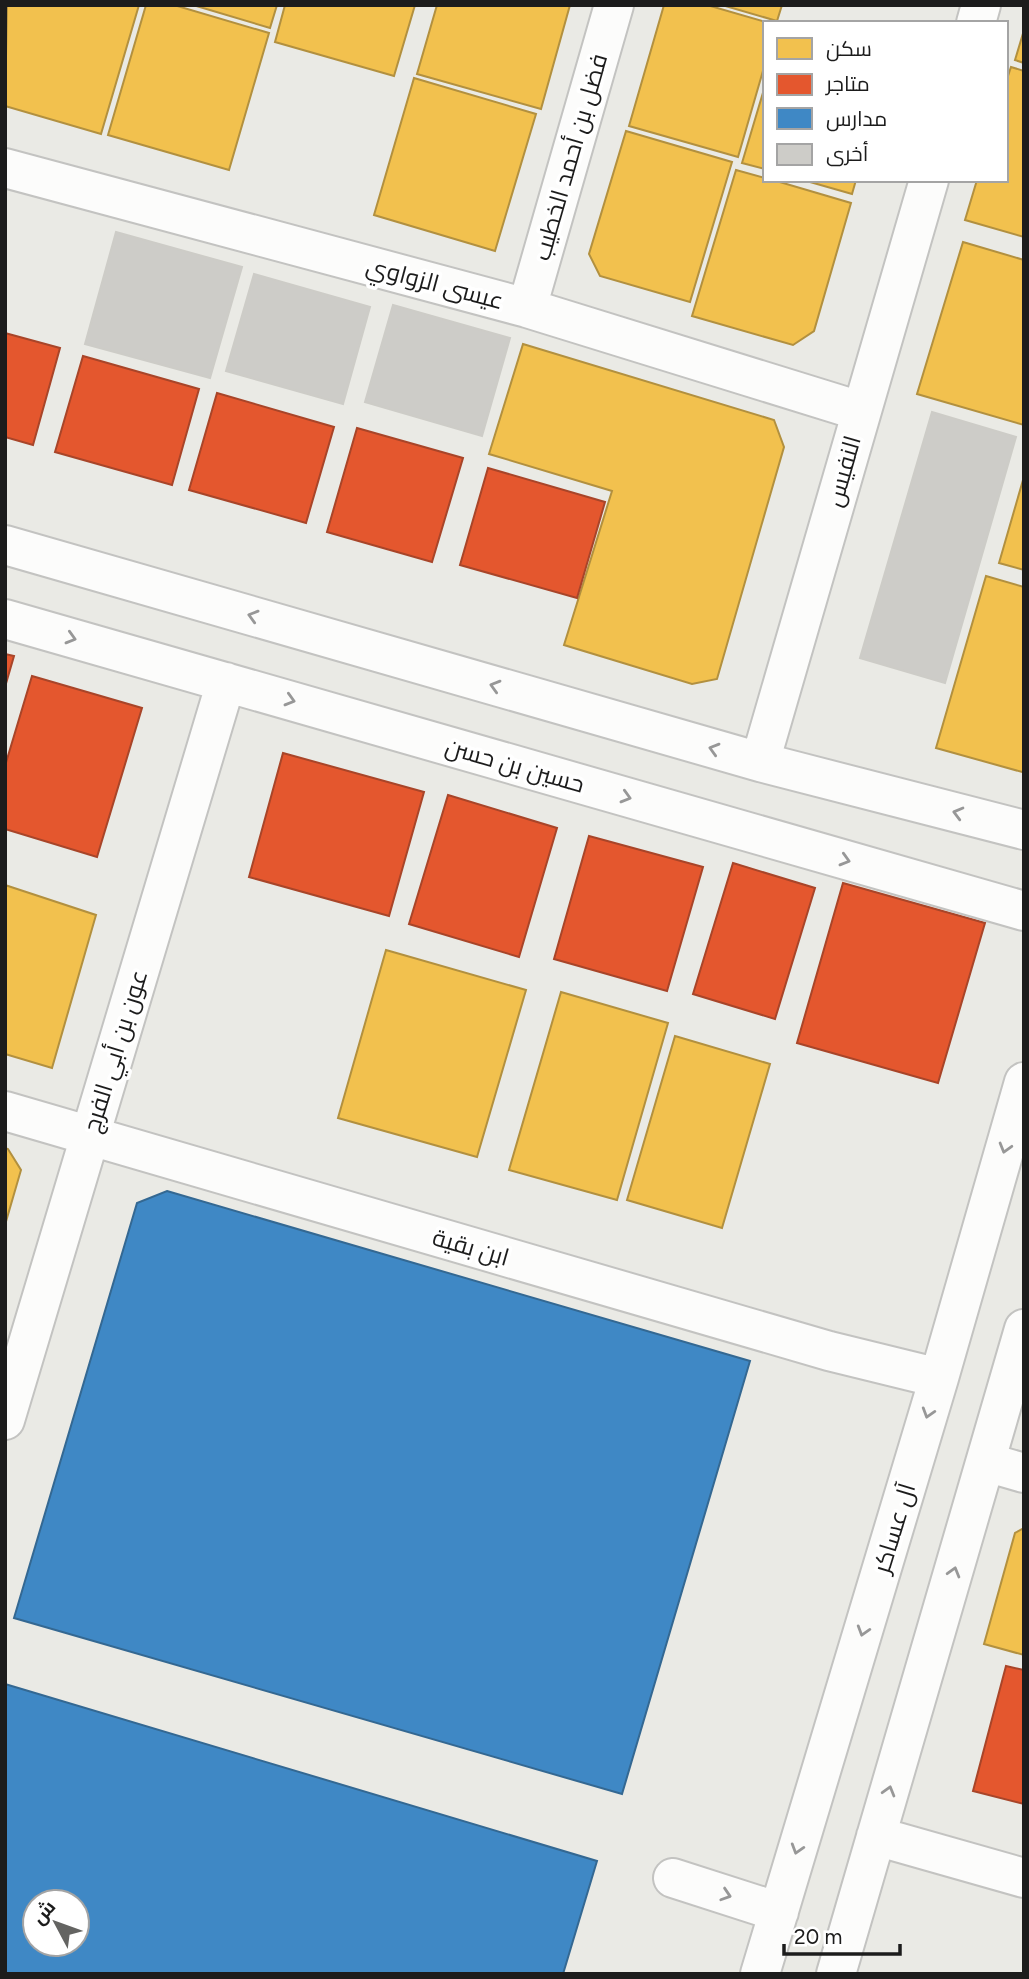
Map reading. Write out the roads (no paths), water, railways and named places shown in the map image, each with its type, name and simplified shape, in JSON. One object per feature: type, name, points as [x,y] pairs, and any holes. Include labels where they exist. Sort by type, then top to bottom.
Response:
[{"type":"street","name":"فضل بن أحمد الخطيب","points":[[527,308],[614,5]]},
{"type":"street","name":"عيسى الزواوي","points":[[5,167],[527,308],[860,411]]},
{"type":"street","name":"النفيس","points":[[760,762],[928,182]]},
{"type":"street","points":[[5,545],[760,762],[1024,830]]},
{"type":"street","name":"حسين بن حسن","points":[[5,619],[1024,911]]},
{"type":"street","name":"عون بن أبي الفرج","points":[[5,1420],[226,682]]},
{"type":"street","name":"آل عساكر","points":[[760,1974],[939,1378],[1024,1082]]},
{"type":"street","name":"ابن بقية","points":[[5,1111],[803,1343],[939,1378]]},
{"type":"street","points":[[836,1974],[1024,1329]]},
{"type":"street","points":[[986,1462],[1024,1473]]},
{"type":"street","points":[[876,1836],[1024,1878]]},
{"type":"street","points":[[673,1878],[779,1912]]}]
